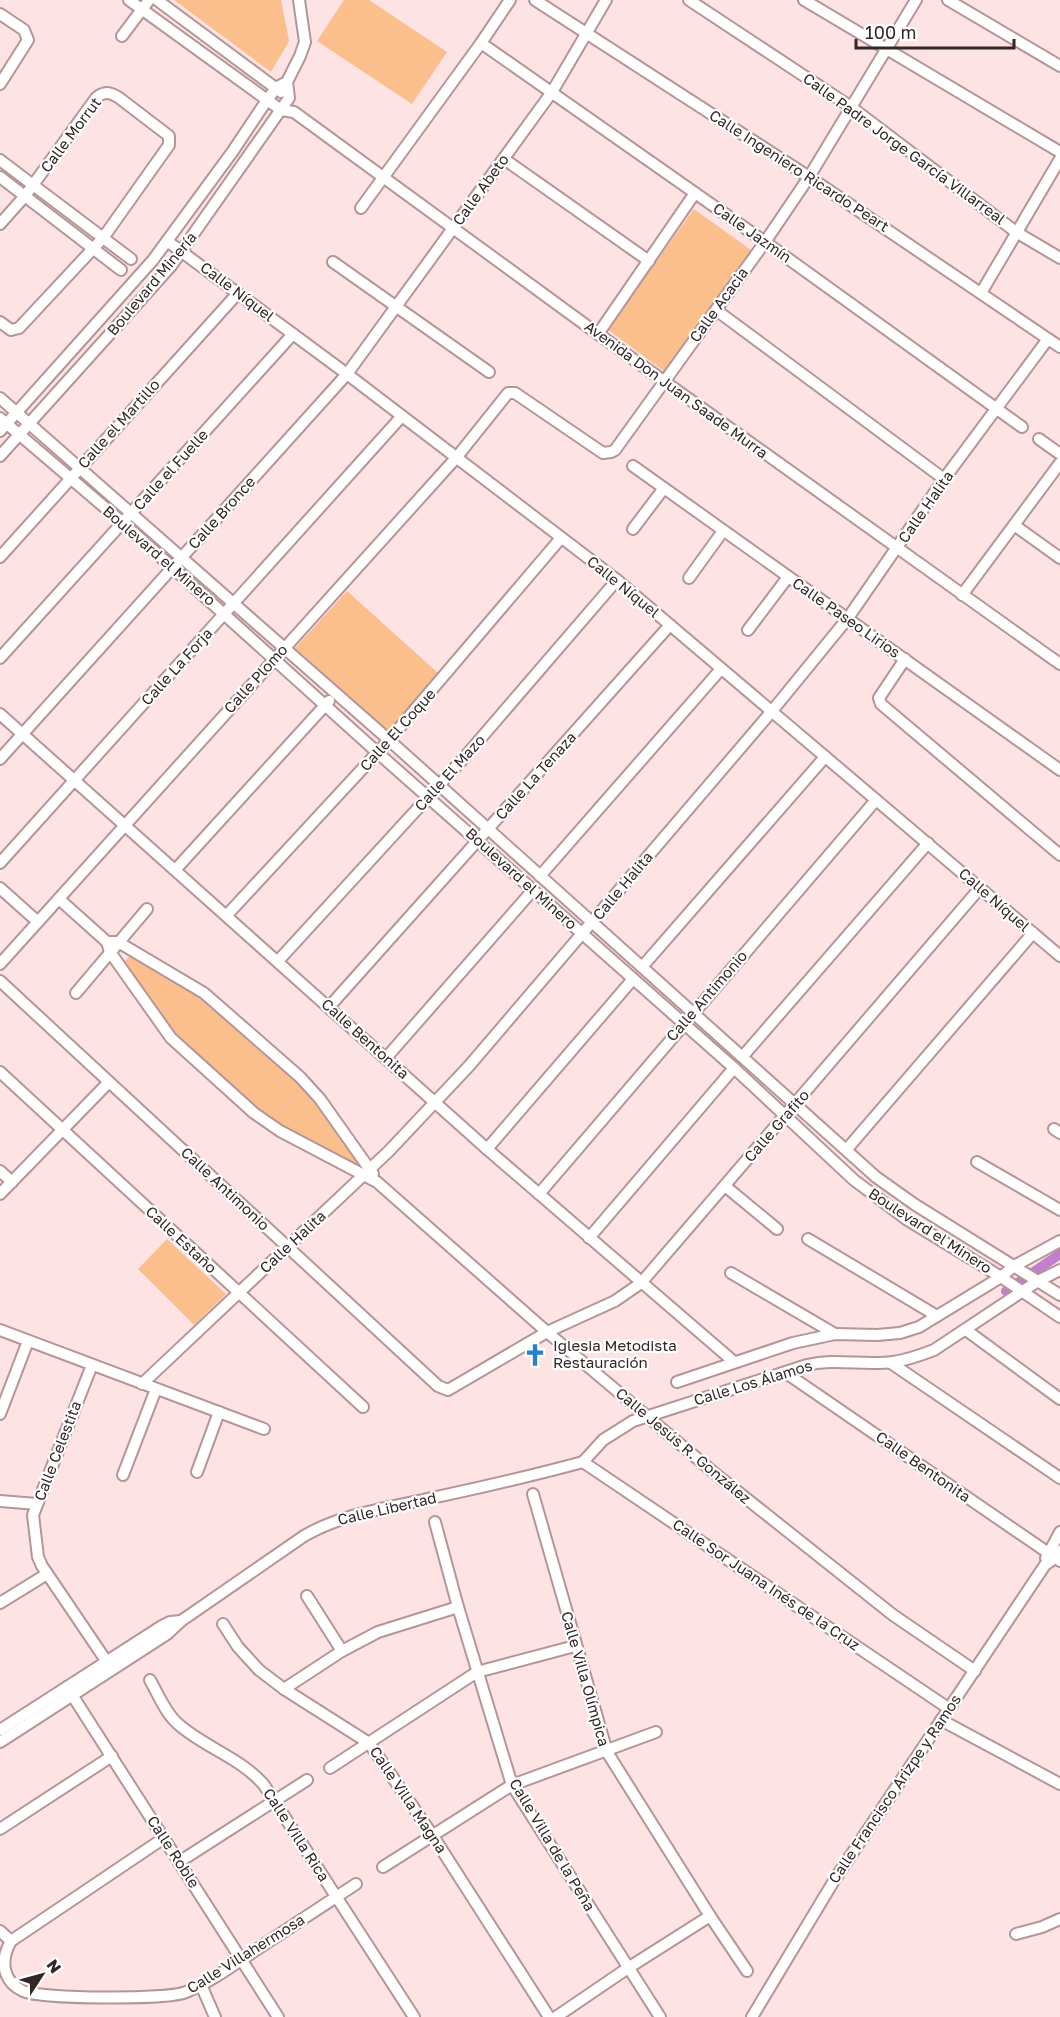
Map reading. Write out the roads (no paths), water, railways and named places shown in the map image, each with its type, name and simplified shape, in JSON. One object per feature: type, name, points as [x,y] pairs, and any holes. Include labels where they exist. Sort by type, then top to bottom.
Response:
[{"type":"street","name":"Avenida Don Juan Saade Murra","points":[[129,0],[281,110],[294,112],[663,381],[1060,664]]},
{"type":"street","points":[[122,36],[149,0]]},
{"type":"street","points":[[157,0],[289,98]]},
{"type":"street","points":[[276,88],[287,82],[305,42],[299,0]]},
{"type":"street","points":[[361,208],[510,0]]},
{"type":"street","name":"Calle Ingeniero Ricardo Peart","points":[[535,0],[809,177],[1060,347]]},
{"type":"street","name":"Calle Abeto","points":[[347,374],[552,92],[606,0]]},
{"type":"street","name":"Calle Padre Jorge García Villarreal","points":[[689,0],[851,107],[1016,232],[1060,258]]},
{"type":"street","points":[[804,0],[1060,152]]},
{"type":"street","name":"Calle Acacia","points":[[510,392],[515,393],[603,453],[611,452],[618,446],[809,177],[916,0]]},
{"type":"street","points":[[948,0],[1060,66]]},
{"type":"street","points":[[0,14],[24,30],[28,40],[0,84]]},
{"type":"street","name":"Calle Jazmín","points":[[481,43],[765,242],[1022,427]]},
{"type":"street","points":[[287,82],[294,112]]},
{"type":"street","name":"Boulevard Minería","points":[[2,424],[16,413],[132,285],[233,151],[276,88]]},
{"type":"street","name":"Calle Morrut","points":[[0,224],[25,196],[101,94],[110,93],[165,132],[171,141],[103,238]]},
{"type":"street","name":"Boulevard Minería","points":[[0,456],[183,251],[289,98]]},
{"type":"street","points":[[504,159],[650,261]]},
{"type":"street","points":[[981,293],[1060,159]]},
{"type":"street","points":[[0,160],[131,259]]},
{"type":"street","points":[[0,177],[122,270]]},
{"type":"street","points":[[598,334],[695,193]]},
{"type":"street","points":[[0,322],[11,330],[19,328],[103,238]]},
{"type":"street","name":"Calle Níquel","points":[[167,241],[347,374],[616,580],[1060,956]]},
{"type":"street","points":[[333,262],[489,372]]},
{"type":"street","name":"Calle el Martillo","points":[[0,557],[238,293]]},
{"type":"street","points":[[716,310],[944,479]]},
{"type":"street","name":"Calle el Fuelle","points":[[0,658],[293,334]]},
{"type":"street","name":"Calle Halita","points":[[142,1384],[367,1173],[436,1103],[592,923],[848,618],[944,479],[1048,339]]},
{"type":"street","name":"Calle Bronce","points":[[0,759],[347,374]]},
{"type":"street","name":"Calle Plomo","points":[[0,964],[456,458],[510,392]]},
{"type":"street","name":"Boulevard el Minero","points":[[0,398],[235,603],[895,1192],[1060,1295]]},
{"type":"street","name":"Calle La Forja","points":[[0,863],[402,416]]},
{"type":"street","name":"Boulevard el Minero","points":[[2,424],[20,435],[123,523],[378,753],[684,1023],[869,1192],[906,1219],[1001,1277],[1060,1317]]},
{"type":"street","points":[[1039,439],[1060,454]]},
{"type":"street","points":[[962,595],[1060,464]]},
{"type":"street","name":"Calle Paseo Lirios","points":[[633,466],[1060,770]]},
{"type":"street","points":[[633,529],[664,488]]},
{"type":"street","points":[[1014,525],[1060,558]]},
{"type":"street","points":[[689,578],[723,531]]},
{"type":"street","name":"Calle El Coque","points":[[227,915],[378,753],[561,538]]},
{"type":"street","points":[[748,630],[788,577]]},
{"type":"street","name":"Calle El Mazo","points":[[278,961],[464,759],[616,580]]},
{"type":"street","name":"Calle La Tenaza","points":[[330,1007],[670,625]]},
{"type":"street","points":[[904,659],[879,698],[881,705],[1060,855]]},
{"type":"street","points":[[540,876],[721,669]]},
{"type":"street","points":[[176,869],[336,694]]},
{"type":"street","name":"Calle Bentonita","points":[[0,714],[487,1149],[733,1361]]},
{"type":"street","points":[[642,967],[825,757]]},
{"type":"street","name":"Calle Antimonio","points":[[539,1194],[876,800]]},
{"type":"street","points":[[743,1056],[928,843]]},
{"type":"street","points":[[0,888],[38,922]]},
{"type":"street","name":"Calle Grafito","points":[[547,1332],[608,1305],[640,1282],[796,1104],[980,888]]},
{"type":"street","points":[[386,1058],[533,890]]},
{"type":"street","name":"Calle Jesús R. González","points":[[58,899],[112,946],[204,993],[300,1077],[320,1099],[367,1173],[547,1332],[646,1417],[866,1594],[975,1671]]},
{"type":"street","points":[[76,993],[112,946],[147,909]]},
{"type":"street","points":[[847,1149],[1033,933]]},
{"type":"street","name":"Calle Jesús R. González","points":[[112,946],[171,1038],[246,1106],[280,1131],[367,1173]]},
{"type":"street","points":[[487,1149],[633,979]]},
{"type":"street","name":"Calle Antimonio","points":[[0,981],[443,1389],[452,1388],[547,1332]]},
{"type":"street","points":[[589,1238],[734,1068]]},
{"type":"street","name":"Calle Estaño","points":[[0,1072],[363,1407]]},
{"type":"street","points":[[0,1194],[109,1082]]},
{"type":"street","points":[[977,1162],[1060,1210]]},
{"type":"street","points":[[0,1171],[12,1182]]},
{"type":"street","points":[[725,1186],[777,1228]]},
{"type":"street","points":[[808,1239],[938,1316]]},
{"type":"street","name":"Calle Los Álamos","points":[[677,1382],[733,1361],[793,1343],[835,1334],[877,1335],[900,1333],[919,1327],[1001,1277],[1014,1266],[1060,1241]]},
{"type":"street","name":"Calle Los Álamos","points":[[583,1462],[603,1440],[633,1421],[807,1365],[824,1362],[891,1363],[934,1350],[966,1330],[1032,1277],[1060,1270]]},
{"type":"street","points":[[731,1273],[835,1334]]},
{"type":"street","points":[[0,1330],[264,1429]]},
{"type":"street","points":[[966,1330],[1060,1399]]},
{"type":"street","points":[[0,1414],[28,1341]]},
{"type":"street","points":[[891,1363],[1060,1478]]},
{"type":"street","name":"Calle Celestita","points":[[92,1365],[35,1510],[38,1557],[46,1574],[107,1662]]},
{"type":"street","name":"Calle Bentonita","points":[[786,1372],[1055,1556]]},
{"type":"street","points":[[123,1475],[156,1389]]},
{"type":"street","points":[[197,1472],[219,1412]]},
{"type":"street","name":"Calle Libertad","points":[[0,1730],[70,1692],[167,1634],[182,1621],[304,1536],[334,1521],[512,1481],[583,1462]]},
{"type":"street","name":"Calle Sor Juana Inés de la Cruz","points":[[583,1462],[948,1708]]},
{"type":"street","name":"Calle Villa Olímpica","points":[[533,1494],[606,1752],[747,1971]]},
{"type":"street","points":[[0,1500],[35,1510]]},
{"type":"street","name":"Calle Villa de la Peña","points":[[435,1522],[458,1607],[512,1785],[660,2017]]},
{"type":"street","name":"Calle Francisco Arizpe y Ramos","points":[[752,2017],[835,1879],[948,1708],[1045,1566],[1055,1556],[1060,1532]]},
{"type":"street","points":[[0,1603],[46,1574]]},
{"type":"street","points":[[307,1596],[342,1651]]},
{"type":"street","points":[[285,1689],[342,1651],[378,1632],[458,1607]]},
{"type":"street","name":"Calle Libertad","points":[[0,1742],[70,1692],[107,1662],[162,1626],[170,1622],[182,1621]]},
{"type":"street","name":"Calle Villa Magna","points":[[224,1624],[246,1657],[285,1689],[369,1743],[433,1836],[549,2017]]},
{"type":"street","points":[[330,1768],[477,1671],[575,1646]]},
{"type":"street","name":"Calle Villa Rica","points":[[150,1680],[175,1721],[254,1774],[275,1801],[414,2017]]},
{"type":"street","name":"Calle Roble","points":[[70,1692],[278,2017]]},
{"type":"street","points":[[941,1720],[1060,1784]]},
{"type":"street","points":[[383,1868],[512,1785],[656,1732]]},
{"type":"street","points":[[0,1829],[111,1756]]},
{"type":"street","points":[[179,1862],[308,1780]]},
{"type":"street","points":[[0,1931],[11,1941],[164,1838]]},
{"type":"street","name":"Calle Villahermosa","points":[[11,1941],[4,1959],[5,1972],[13,1985],[23,1991],[34,1994],[146,1998],[170,1996],[186,1992],[201,1984],[356,1884]]},
{"type":"street","points":[[556,2017],[710,1916]]},
{"type":"street","points":[[1016,1934],[1060,1919]]},
{"type":"street","points":[[201,1984],[215,2017]]},
{"type":"waterway","points":[[1006,1291],[1060,1254]]},
{"type":"place","name":"Iglesia Metodista Restauración","points":[[535,1355]]}]
